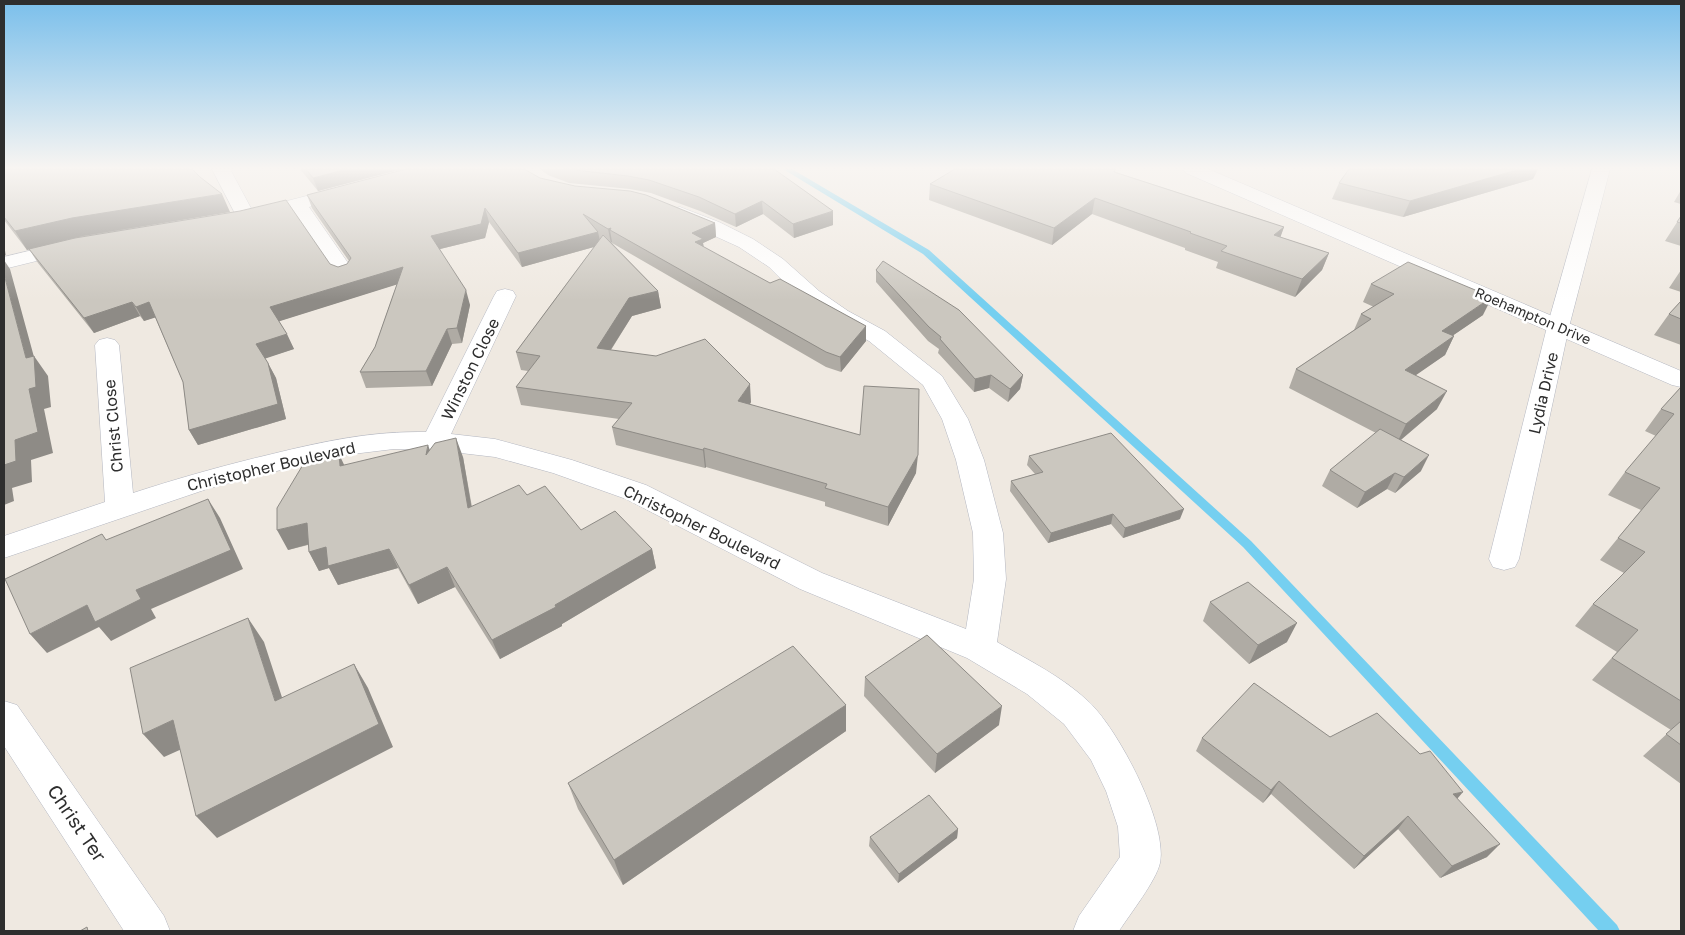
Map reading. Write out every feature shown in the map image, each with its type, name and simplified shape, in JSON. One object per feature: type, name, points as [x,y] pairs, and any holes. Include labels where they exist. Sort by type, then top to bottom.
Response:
[{"type":"street","points":[[244,213],[246,217]]},
{"type":"street","points":[[227,220],[263,213]]},
{"type":"street","points":[[304,213],[344,273]]},
{"type":"street","points":[[681,213],[746,243],[776,263],[811,296],[840,316],[877,336],[933,381],[955,419],[970,460],[988,533],[990,579],[979,648]]},
{"type":"street","name":"Roehampton Drive","points":[[1293,213],[1681,380]]},
{"type":"street","name":"Lydia Drive","points":[[1504,559],[1558,327],[1589,213]]},
{"type":"street","points":[[4,264],[92,243]]},
{"type":"street","name":"Winston Close","points":[[435,441],[505,296]]},
{"type":"street","name":"Christ Close","points":[[107,345],[120,507]]},
{"type":"street","name":"Christopher Boulevard","points":[[4,547],[204,480],[336,447],[394,440],[435,441],[495,448],[562,466],[636,492],[811,581],[979,648],[1039,684],[1077,713],[1104,748],[1124,788],[1138,827],[1140,862],[1094,931]]},
{"type":"street","name":"Christ Ter","points":[[4,716],[149,931]]},
{"type":"building","points":[[4,213],[106,213],[15,231],[4,217]]},
{"type":"building","points":[[230,213],[295,213],[330,264],[338,267],[347,264],[351,258],[319,213],[484,213],[481,224],[431,236],[466,290],[457,328],[447,329],[426,371],[360,372],[375,347],[403,267],[270,307],[287,334],[256,344],[268,363],[278,404],[189,430],[183,382],[149,302],[136,307],[132,302],[84,318],[29,249],[75,238]]},
{"type":"building","points":[[488,213],[689,213],[715,223],[692,233],[703,239],[695,242],[770,283],[780,279],[866,326],[840,357],[826,352],[610,230],[611,228],[608,229],[583,214],[598,232],[518,253]]},
{"type":"building","points":[[778,213],[828,213],[793,224]]},
{"type":"building","points":[[1011,213],[1075,213],[1054,228]]},
{"type":"building","points":[[1136,213],[1240,213],[1284,227],[1274,235],[1329,253],[1302,279],[1221,251],[1227,246]]},
{"type":"building","points":[[603,235],[658,291],[629,298],[597,348],[656,356],[705,339],[750,384],[738,401],[860,435],[864,386],[919,389],[918,455],[888,507],[825,488],[827,484],[704,448],[703,450],[612,427],[632,403],[516,387],[540,356],[516,352]]},
{"type":"building","points":[[883,261],[959,310],[1023,375],[1010,389],[991,375],[975,379],[940,339],[941,337],[929,327],[876,270]]},
{"type":"building","points":[[1408,262],[1492,297],[1442,331],[1454,336],[1405,370],[1447,391],[1406,424],[1296,369],[1371,319],[1361,314],[1394,294],[1371,284]]},
{"type":"building","points":[[4,274],[26,358],[34,356],[36,387],[29,389],[38,432],[15,440],[16,461],[4,465]]},
{"type":"building","points":[[1681,301],[1681,319],[1669,314]]},
{"type":"building","points":[[1681,387],[1681,701],[1612,658],[1638,630],[1593,604],[1645,552],[1618,538],[1660,488],[1625,472],[1674,414],[1661,409]]},
{"type":"building","points":[[1380,429],[1429,455],[1404,477],[1395,473],[1365,492],[1330,470]]},
{"type":"building","points":[[1111,433],[1184,509],[1125,528],[1113,514],[1051,533],[1011,481],[1043,472],[1029,456]]},
{"type":"building","points":[[456,438],[468,508],[519,485],[527,495],[545,486],[581,530],[615,511],[652,549],[555,605],[556,607],[492,640],[447,567],[409,585],[389,549],[328,566],[326,547],[309,552],[307,523],[277,530],[277,508],[304,463],[339,454],[340,466],[428,445],[426,455],[435,443]]},
{"type":"building","points":[[208,499],[231,550],[136,590],[141,599],[95,622],[87,605],[30,634],[5,579],[102,534],[106,540]]},
{"type":"building","points":[[1248,582],[1297,623],[1258,645],[1210,602]]},
{"type":"building","points":[[248,618],[275,701],[354,664],[379,724],[196,816],[173,720],[143,734],[130,668]]},
{"type":"building","points":[[927,635],[1002,706],[937,754],[865,677]]},
{"type":"building","points":[[793,646],[846,705],[614,860],[568,783]]},
{"type":"building","points":[[1254,683],[1330,737],[1377,713],[1420,754],[1430,751],[1463,792],[1453,794],[1500,844],[1452,866],[1408,816],[1364,856],[1279,781],[1271,790],[1202,738]]},
{"type":"building","points":[[1681,721],[1681,745],[1666,734]]},
{"type":"building","points":[[929,795],[958,829],[899,874],[870,837]]},
{"type":"building","points":[[87,927],[88,931],[80,931]]},
{"type":"waterway","points":[[860,213],[926,252],[1247,544],[1611,931]]}]
